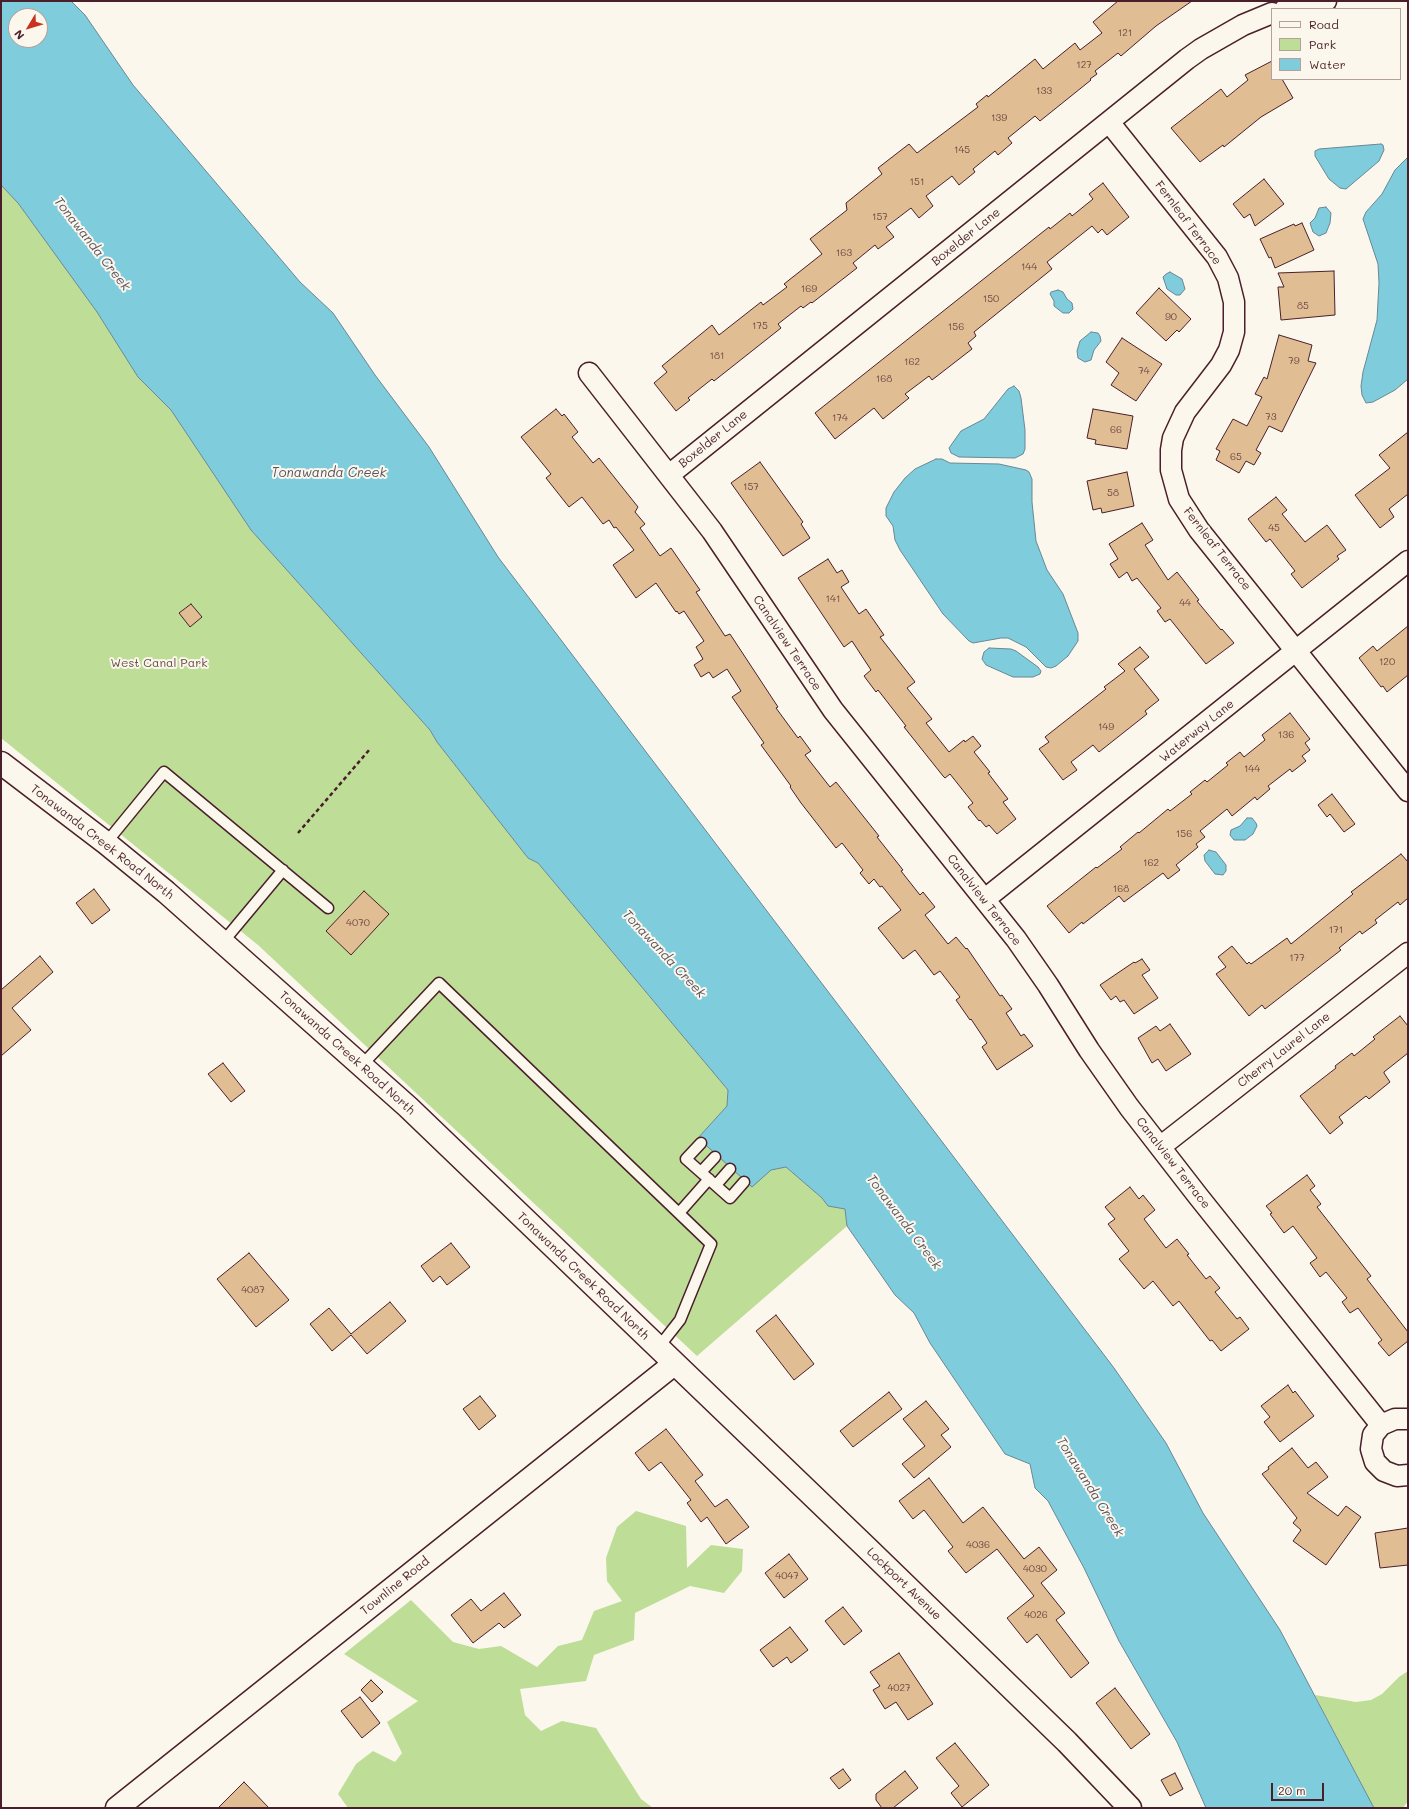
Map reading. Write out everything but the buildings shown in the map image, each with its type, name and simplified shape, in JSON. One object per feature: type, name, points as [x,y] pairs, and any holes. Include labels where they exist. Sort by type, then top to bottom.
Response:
[{"type":"street","points":[[1290,8],[1326,1]]},
{"type":"street","name":"Boxelder Lane","points":[[669,475],[1201,49],[1243,25],[1271,13]]},
{"type":"street","name":"Fernleaf Terrace","points":[[1110,122],[1216,257],[1228,278],[1234,302],[1234,332],[1226,358],[1185,412],[1173,438],[1170,461],[1175,490],[1183,506],[1199,530],[1408,791]]},
{"type":"street","name":"Canalview Terrace","points":[[589,373],[721,542],[833,710],[985,899],[1035,965],[1101,1069],[1160,1147],[1381,1425]]},
{"type":"street","name":"Waterway Lane","points":[[985,899],[1408,561]]},
{"type":"street","name":"Tonawanda Creek Road North","points":[[1,764],[106,843],[166,892],[362,1065],[408,1107],[674,1364]]},
{"type":"street","name":"Cherry Laurel Lane","points":[[1160,1147],[1408,952]]},
{"type":"street","name":"Townline Road","points":[[117,1808],[674,1364]]},
{"type":"street","name":"Lockport Avenue","points":[[674,1364],[936,1614],[1067,1742],[1130,1808]]},
{"type":"street","points":[[1408,1419],[1395,1418],[1381,1425],[1375,1431],[1371,1444],[1375,1462],[1380,1469],[1392,1475],[1408,1475]]},
{"type":"lane","points":[[106,843],[164,772],[328,908]]},
{"type":"lane","points":[[223,942],[283,870]]},
{"type":"lane","points":[[362,1065],[439,983],[711,1244],[680,1320],[658,1348]]},
{"type":"lane","points":[[701,1143],[686,1159],[730,1198],[744,1182]]},
{"type":"lane","points":[[701,1172],[715,1157]]},
{"type":"lane","points":[[679,1213],[712,1182],[730,1170]]},
{"type":"path","points":[[298,833],[370,749]]},
{"type":"green space","name":"West Canal Park","points":[[1,185],[18,203],[97,312],[138,377],[171,410],[251,530],[430,730],[437,742],[528,858],[538,863],[728,1090],[727,1106],[698,1138],[771,1170],[786,1167],[822,1198],[828,1206],[845,1209],[847,1226],[697,1356],[258,945],[1,738]]},
{"type":"green space","points":[[636,1511],[686,1526],[687,1568],[711,1545],[743,1549],[742,1571],[724,1593],[690,1586],[635,1613],[634,1640],[594,1655],[586,1681],[520,1689],[525,1715],[541,1731],[562,1721],[596,1728],[641,1799],[653,1808],[348,1808],[338,1794],[356,1764],[373,1751],[395,1762],[402,1753],[387,1722],[418,1701],[344,1654],[411,1600],[453,1642],[479,1649],[501,1646],[537,1667],[558,1646],[582,1640],[594,1611],[622,1601],[607,1581],[606,1558],[617,1527]]},
{"type":"green space","points":[[1408,1671],[1408,1801],[1403,1808],[1374,1808],[1315,1695],[1356,1702],[1371,1700],[1382,1694],[1399,1677]]},
{"type":"water","name":"Tonawanda Creek","points":[[1,1],[71,1],[85,15],[133,85],[300,282],[333,313],[375,375],[429,447],[498,557],[1114,1368],[1166,1443],[1203,1513],[1280,1630],[1374,1808],[1206,1808],[1177,1742],[1119,1641],[1084,1568],[1048,1501],[1035,1488],[1030,1464],[1005,1454],[930,1343],[914,1313],[895,1295],[847,1226],[845,1209],[828,1206],[822,1198],[786,1167],[771,1170],[752,1187],[698,1138],[727,1106],[728,1090],[538,863],[528,858],[437,742],[430,730],[251,530],[171,410],[138,377],[97,312],[18,203],[1,185]]},
{"type":"water","points":[[1383,145],[1384,150],[1379,161],[1346,189],[1340,188],[1329,179],[1315,156],[1315,151],[1319,149]]},
{"type":"water","points":[[1408,157],[1408,379],[1395,390],[1373,402],[1366,403],[1362,395],[1361,386],[1363,372],[1377,320],[1379,283],[1378,264],[1363,219],[1366,212],[1382,194],[1395,170]]},
{"type":"water","points":[[1326,207],[1331,213],[1330,223],[1326,233],[1319,236],[1313,232],[1310,223],[1315,218],[1319,208]]},
{"type":"water","points":[[1170,272],[1182,279],[1185,289],[1180,295],[1176,295],[1167,289],[1163,277]]},
{"type":"water","points":[[1058,290],[1063,292],[1067,299],[1072,303],[1073,309],[1069,313],[1063,313],[1054,306],[1054,301],[1050,294],[1051,292]]},
{"type":"water","points":[[1091,332],[1098,333],[1101,341],[1094,350],[1091,360],[1085,362],[1078,358],[1077,351],[1080,341]]},
{"type":"water","points":[[1014,386],[1019,391],[1021,398],[1025,430],[1025,449],[1023,454],[1015,458],[959,457],[951,453],[949,448],[961,431],[984,419],[1008,389]]},
{"type":"water","points":[[936,459],[942,459],[950,463],[999,464],[1029,472],[1032,479],[1032,502],[1036,541],[1047,570],[1063,594],[1078,633],[1078,641],[1068,656],[1056,666],[1051,668],[1046,667],[1026,647],[1008,638],[973,643],[969,641],[943,614],[900,550],[895,540],[893,526],[886,516],[886,508],[894,492],[905,478],[915,469]]},
{"type":"water","points":[[989,648],[1011,649],[1016,651],[1038,667],[1041,671],[1040,674],[1033,677],[1013,677],[986,665],[982,659],[984,652]]},
{"type":"water","points":[[1247,818],[1252,818],[1256,823],[1257,826],[1253,834],[1245,840],[1234,840],[1230,835],[1231,830],[1240,826]]},
{"type":"water","points":[[1209,850],[1216,852],[1226,865],[1226,871],[1223,875],[1215,874],[1205,861],[1204,855]]}]
